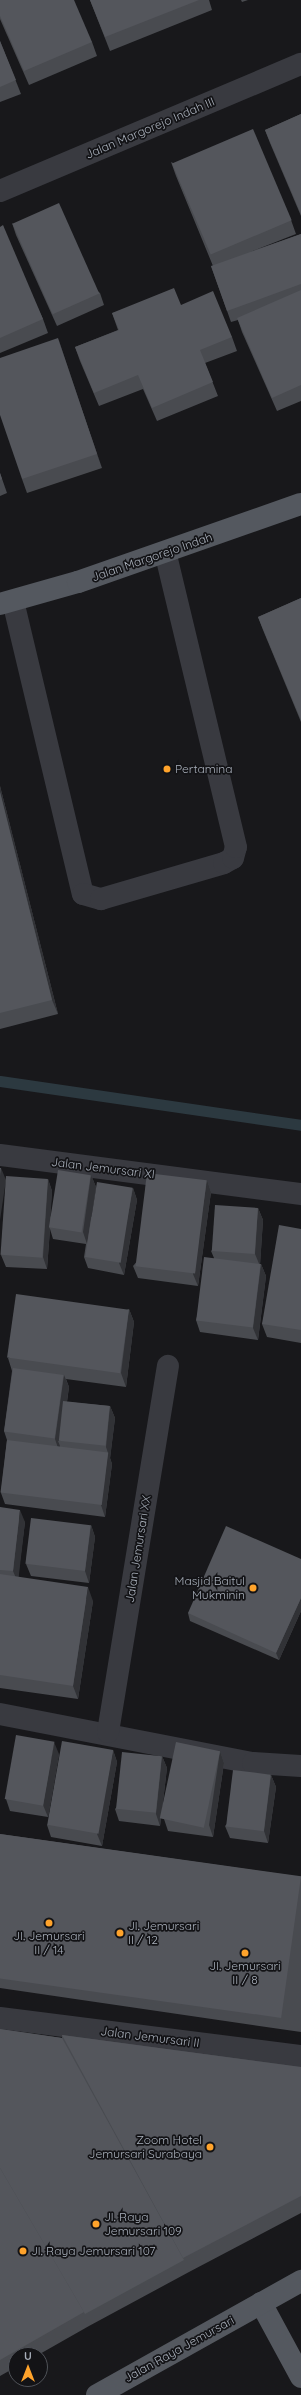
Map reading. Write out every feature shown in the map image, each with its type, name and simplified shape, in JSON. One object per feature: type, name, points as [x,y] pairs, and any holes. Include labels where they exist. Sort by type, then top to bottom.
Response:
[{"type":"main road","name":"Jalan Margorejo Indah","points":[[6,602],[165,552],[301,504]]},
{"type":"main road","name":"Jalan Raya Jemursari","points":[[97,2395],[301,2281]]},
{"type":"main road","points":[[261,2303],[301,2377]]},
{"type":"street","name":"Jalan Margorejo Indah III","points":[[0,191],[301,64]]},
{"type":"street","points":[[6,602],[83,894],[101,899],[224,863],[233,858],[236,847],[165,552]]},
{"type":"street","name":"Jalan Jemursari XI","points":[[0,1155],[301,1194]]},
{"type":"street","name":"Jalan Jemursari XX","points":[[108,1732],[168,1366]]},
{"type":"street","points":[[0,1714],[108,1732],[254,1763],[301,1766]]},
{"type":"street","name":"Jalan Jemursari II","points":[[0,2018],[301,2056]]},
{"type":"building","points":[[0,0],[74,0],[92,42],[24,71],[0,16]]},
{"type":"building","points":[[90,0],[199,0],[105,37]]},
{"type":"building","points":[[0,41],[16,80],[0,87]]},
{"type":"building","points":[[301,114],[301,214],[265,130]]},
{"type":"building","points":[[253,129],[292,220],[211,255],[172,163]]},
{"type":"building","points":[[59,203],[99,293],[53,314],[12,224]]},
{"type":"building","points":[[3,225],[43,319],[0,338],[0,227]]},
{"type":"building","points":[[301,234],[301,284],[227,311],[211,266]]},
{"type":"building","points":[[174,288],[181,305],[213,291],[232,337],[200,350],[213,382],[152,408],[138,375],[94,393],[75,347],[119,330],[112,313]]},
{"type":"building","points":[[301,290],[301,385],[272,398],[237,318]]},
{"type":"building","points":[[58,338],[97,454],[22,479],[0,415],[0,358]]},
{"type":"building","points":[[301,598],[301,720],[258,617]]},
{"type":"building","points":[[0,792],[52,1000],[0,1013]]},
{"type":"building","points":[[58,1170],[91,1175],[82,1232],[49,1227]]},
{"type":"building","points":[[147,1173],[207,1180],[195,1274],[136,1266]]},
{"type":"building","points":[[6,1176],[48,1179],[42,1258],[0,1255]]},
{"type":"building","points":[[97,1182],[133,1188],[121,1263],[85,1257]]},
{"type":"building","points":[[215,1205],[258,1208],[255,1254],[212,1251]]},
{"type":"building","points":[[279,1225],[301,1229],[301,1330],[262,1324]]},
{"type":"building","points":[[204,1257],[261,1264],[253,1327],[196,1321]]},
{"type":"building","points":[[16,1294],[129,1310],[120,1373],[7,1357]]},
{"type":"building","points":[[13,1368],[64,1375],[55,1438],[4,1431]]},
{"type":"building","points":[[63,1401],[110,1406],[106,1446],[59,1441]]},
{"type":"building","points":[[7,1440],[108,1452],[102,1505],[1,1493]]},
{"type":"building","points":[[0,1507],[20,1510],[13,1571],[0,1570]]},
{"type":"building","points":[[31,1518],[91,1525],[85,1571],[25,1564]]},
{"type":"building","name":"Masjid Baitul Mukminin","points":[[226,1526],[301,1559],[301,1598],[276,1653],[188,1613]]},
{"type":"building","points":[[0,1574],[88,1587],[73,1686],[0,1675]]},
{"type":"building","points":[[16,1735],[54,1742],[43,1806],[5,1799]]},
{"type":"building","points":[[62,1741],[113,1750],[98,1834],[47,1825]]},
{"type":"building","points":[[176,1742],[220,1751],[204,1828],[160,1818]]},
{"type":"building","points":[[122,1752],[162,1756],[156,1813],[116,1809]]},
{"type":"building","points":[[233,1770],[271,1775],[264,1831],[226,1827]]},
{"type":"building","points":[[0,1834],[301,1876],[281,2018],[0,1978]]},
{"type":"building","name":"Jl. Raya Jemursari 109","points":[[0,2029],[62,2038],[184,2260],[85,2314],[0,2168]]},
{"type":"building","name":"Zoom Hotel Jemursari Surabaya","points":[[62,2035],[301,2067],[301,2196],[183,2258]]},
{"type":"building","name":"Jl. Raya Jemursari 107","points":[[0,2168],[84,2312],[23,2347],[8,2347],[8,2355],[0,2360]]},
{"type":"waterway","points":[[0,1081],[301,1125]]},
{"type":"place","name":"Pertamina","points":[[167,769]]},
{"type":"place","name":"Masjid Baitul Mukminin","points":[[253,1588]]},
{"type":"place","name":"Jl. Jemursari II / 14","points":[[49,1923]]},
{"type":"place","name":"Jl. Jemursari II / 12","points":[[120,1933]]},
{"type":"place","name":"Jl. Jemursari II / 8","points":[[245,1953]]},
{"type":"place","name":"Zoom Hotel Jemursari Surabaya","points":[[210,2147]]},
{"type":"place","name":"Jl. Raya Jemursari 109","points":[[96,2224]]},
{"type":"place","name":"Jl. Raya Jemursari 107","points":[[23,2251]]}]
